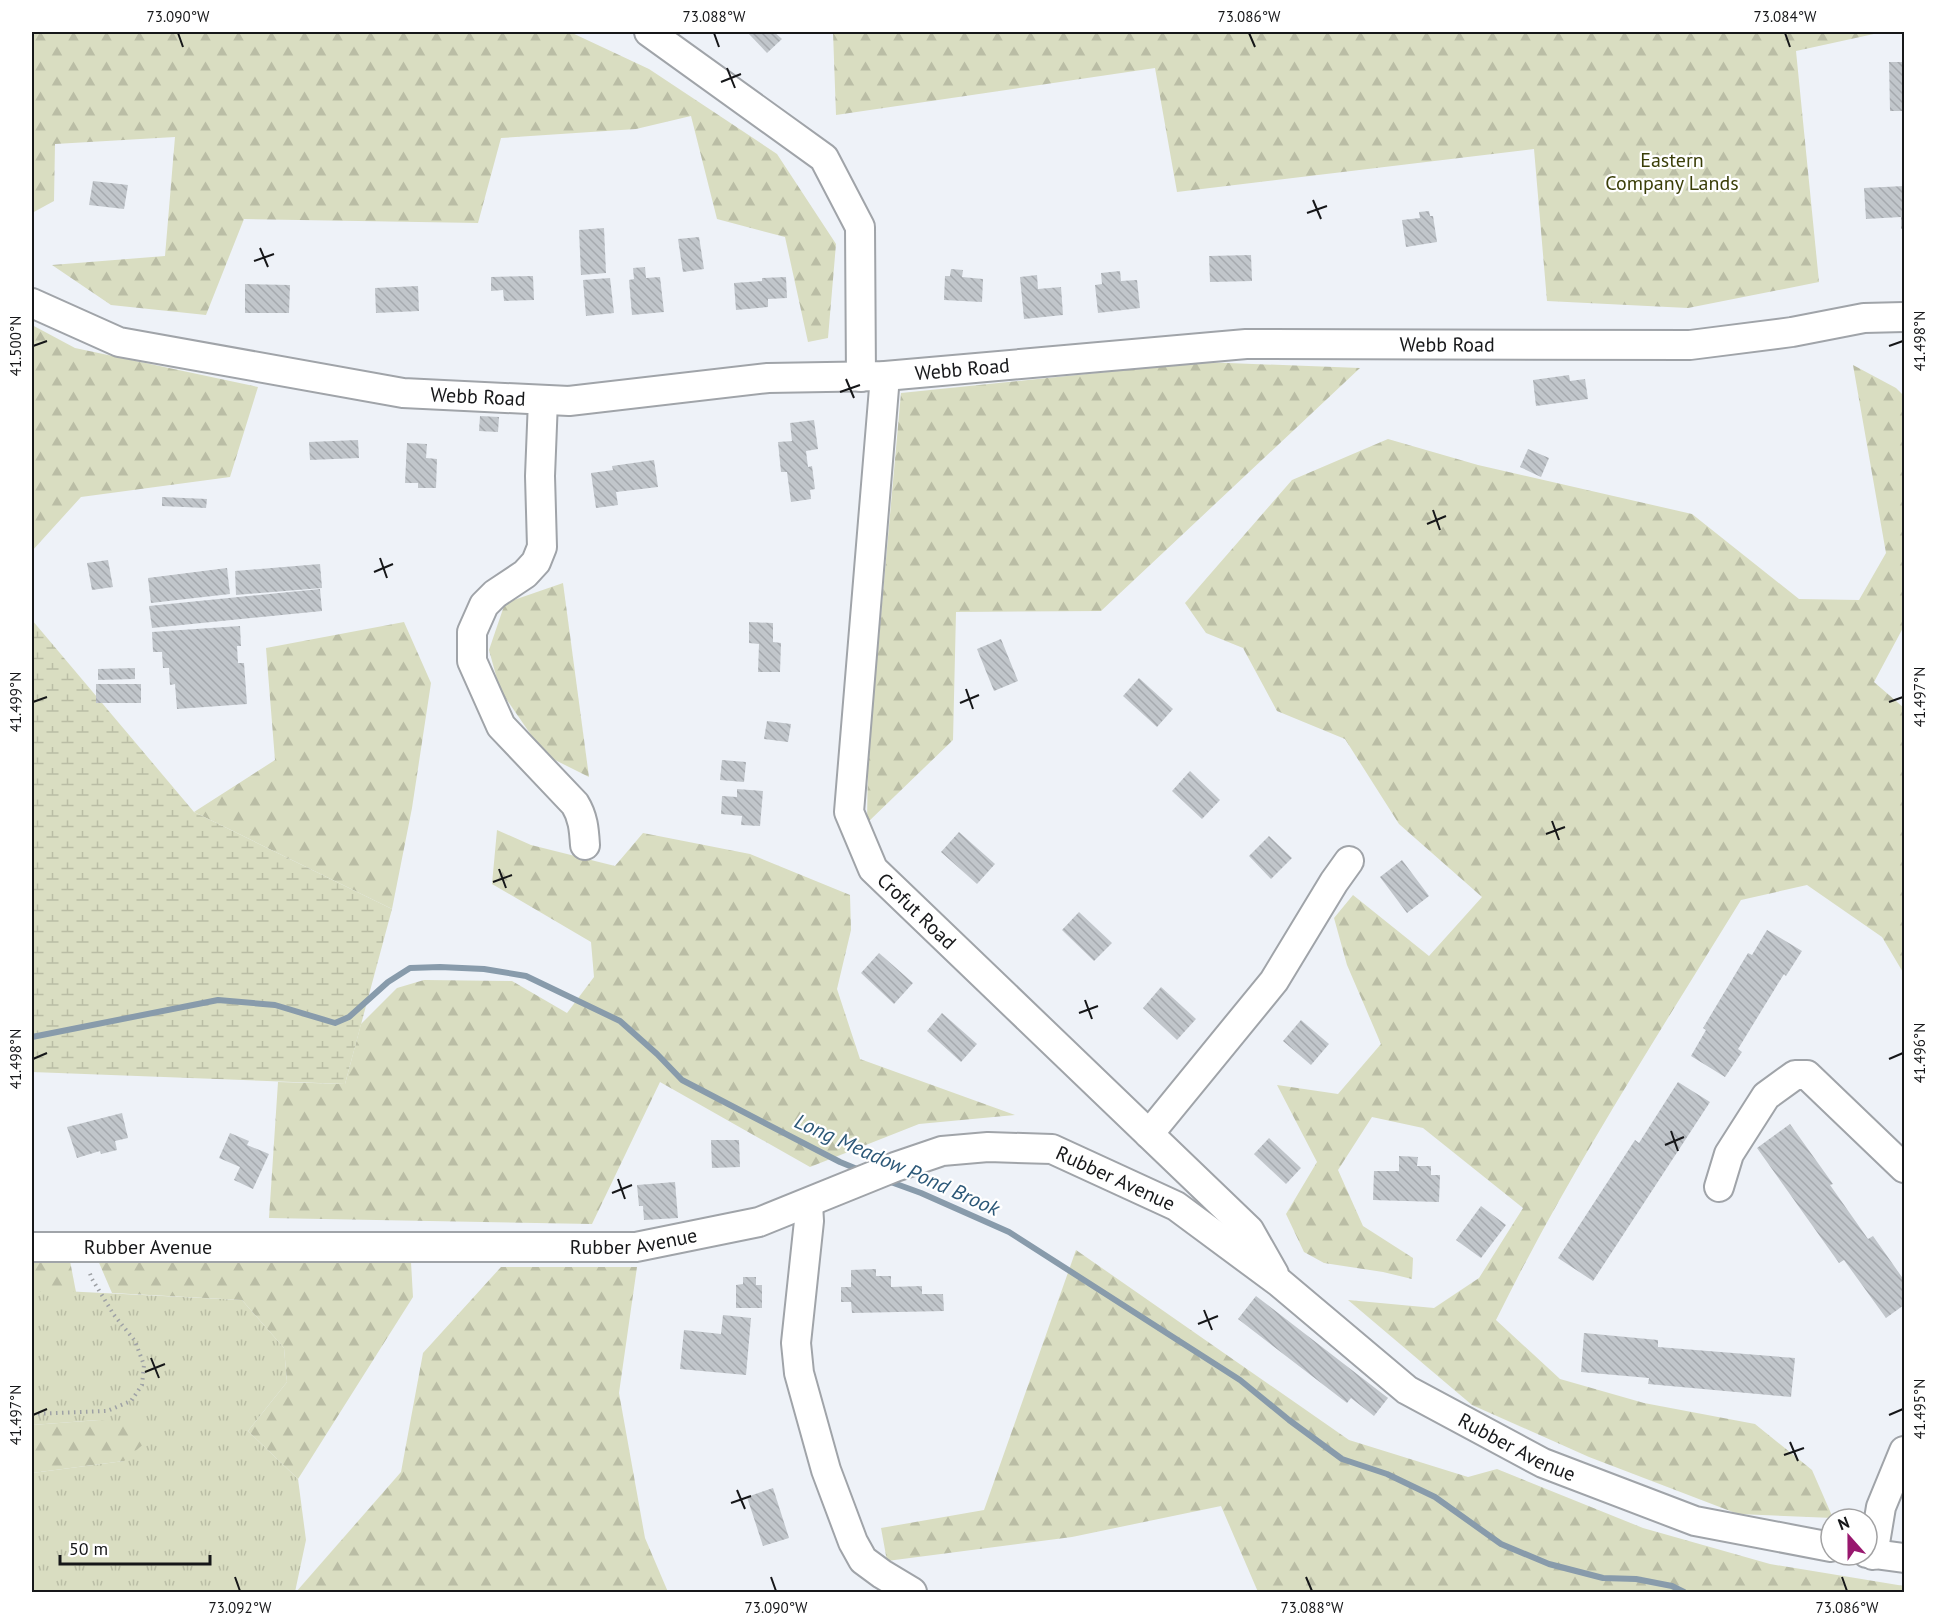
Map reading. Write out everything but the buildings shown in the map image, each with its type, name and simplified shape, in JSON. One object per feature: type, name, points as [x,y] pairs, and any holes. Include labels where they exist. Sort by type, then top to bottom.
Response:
[{"type":"street","name":"Crofut Road","points":[[649,32],[824,158],[860,227],[873,376],[849,812],[873,869],[1250,1230],[1280,1283]]},
{"type":"street","name":"Webb Road","points":[[32,303],[119,342],[404,393],[569,401],[768,378],[873,376],[1246,344],[1690,345],[1792,332],[1864,318],[1905,316]]},
{"type":"street","points":[[543,400],[540,476],[542,547],[536,562],[525,574],[495,594],[484,605],[472,632],[472,661],[501,726],[580,812],[585,845]]},
{"type":"street","points":[[1149,1134],[1274,981],[1349,861]]},
{"type":"street","points":[[1719,1187],[1728,1154],[1766,1096],[1795,1075],[1807,1074],[1905,1168]]},
{"type":"street","name":"Rubber Avenue","points":[[32,1247],[636,1247],[759,1222],[895,1167],[942,1151],[988,1147],[1052,1149],[1176,1206],[1280,1283],[1407,1390],[1543,1463],[1695,1521],[1819,1545]]},
{"type":"street","points":[[808,1204],[809,1221],[796,1344],[799,1373],[826,1470],[852,1542],[863,1560],[882,1575],[912,1593]]},
{"type":"street","points":[[1879,1516],[1905,1451]]},
{"type":"street","points":[[1879,1555],[1905,1558]]},
{"type":"path","points":[[32,1414],[107,1411],[131,1401],[142,1385],[144,1365],[135,1341],[114,1315],[92,1279],[84,1247]]},
{"type":"green space","points":[[32,32],[570,32],[649,69],[777,154],[836,244],[828,338],[808,342],[785,237],[717,219],[691,116],[636,129],[501,138],[478,223],[244,219],[206,315],[111,305],[52,265],[165,256],[175,137],[55,144],[54,201],[32,213]]},
{"type":"green space","name":"Eastern Company Lands","points":[[833,32],[1883,32],[1796,51],[1819,282],[1688,308],[1547,301],[1534,149],[1177,192],[1155,68],[836,115]]},
{"type":"green space","points":[[32,325],[75,348],[258,387],[230,477],[81,497],[32,551]]},
{"type":"green space","points":[[1203,362],[1360,368],[1101,611],[956,612],[953,740],[867,823],[868,759],[901,393]]},
{"type":"green space","points":[[1853,365],[1896,388],[1904,396],[1904,626],[1874,682],[1904,708],[1904,974],[1882,937],[1807,885],[1741,900],[1583,1159],[1496,1320],[1560,1379],[1644,1403],[1755,1424],[1812,1470],[1828,1507],[1819,1507],[1819,1517],[1738,1514],[1589,1457],[1472,1405],[1348,1300],[1434,1308],[1479,1278],[1523,1208],[1423,1128],[1372,1117],[1338,1170],[1363,1226],[1413,1258],[1412,1279],[1324,1263],[1304,1252],[1286,1214],[1317,1162],[1277,1085],[1338,1094],[1381,1044],[1347,965],[1334,918],[1353,895],[1429,956],[1482,897],[1399,824],[1345,739],[1277,711],[1243,648],[1206,633],[1185,603],[1292,480],[1388,439],[1478,465],[1692,514],[1799,599],[1859,600],[1886,553]]},
{"type":"green space","points":[[563,583],[589,777],[545,755],[500,690],[489,650],[505,603]]},
{"type":"green space","points":[[32,620],[194,812],[392,909],[345,1084],[32,1072]]},
{"type":"green space","points":[[404,622],[431,683],[412,808],[392,909],[194,812],[275,760],[266,648]]},
{"type":"green space","points":[[497,830],[531,845],[615,866],[643,833],[750,854],[850,895],[851,930],[837,989],[860,1059],[1015,1115],[919,1124],[810,1167],[660,1082],[592,1224],[269,1218],[278,1082],[345,1084],[361,1024],[397,988],[424,980],[512,981],[567,1013],[594,977],[591,942],[492,884]]},
{"type":"green space","points":[[1076,1250],[1349,1440],[1468,1477],[1497,1469],[1643,1528],[1770,1564],[1904,1586],[1904,1592],[1258,1592],[1221,1506],[1072,1537],[887,1561],[881,1528],[984,1510]]},
{"type":"green space","points":[[97,1258],[411,1262],[413,1297],[298,1479],[248,1431],[287,1382],[284,1348],[242,1300],[112,1293]]},
{"type":"green space","points":[[32,1260],[70,1261],[76,1292],[32,1292]]},
{"type":"green space","points":[[501,1267],[637,1267],[619,1393],[645,1538],[668,1592],[296,1592],[401,1472],[423,1353]]},
{"type":"green space","points":[[63,1291],[242,1300],[284,1348],[287,1382],[248,1431],[298,1479],[306,1540],[295,1592],[32,1592],[32,1473],[124,1461],[99,1420],[32,1425],[32,1292]]},
{"type":"green space","points":[[99,1420],[139,1427],[147,1441],[124,1461],[32,1473],[32,1425]]},
{"type":"waterway","name":"Long Meadow Pond Brook","points":[[32,1037],[218,1000],[275,1005],[335,1023],[349,1017],[388,982],[410,968],[484,969],[526,976],[620,1021],[682,1080],[840,1162],[862,1171]]},
{"type":"waterway","name":"Long Meadow Pond Brook","points":[[888,1181],[1009,1232],[1240,1380],[1342,1459],[1387,1474],[1435,1497],[1501,1544],[1549,1564],[1603,1578],[1636,1579],[1672,1586],[1684,1592]]}]
